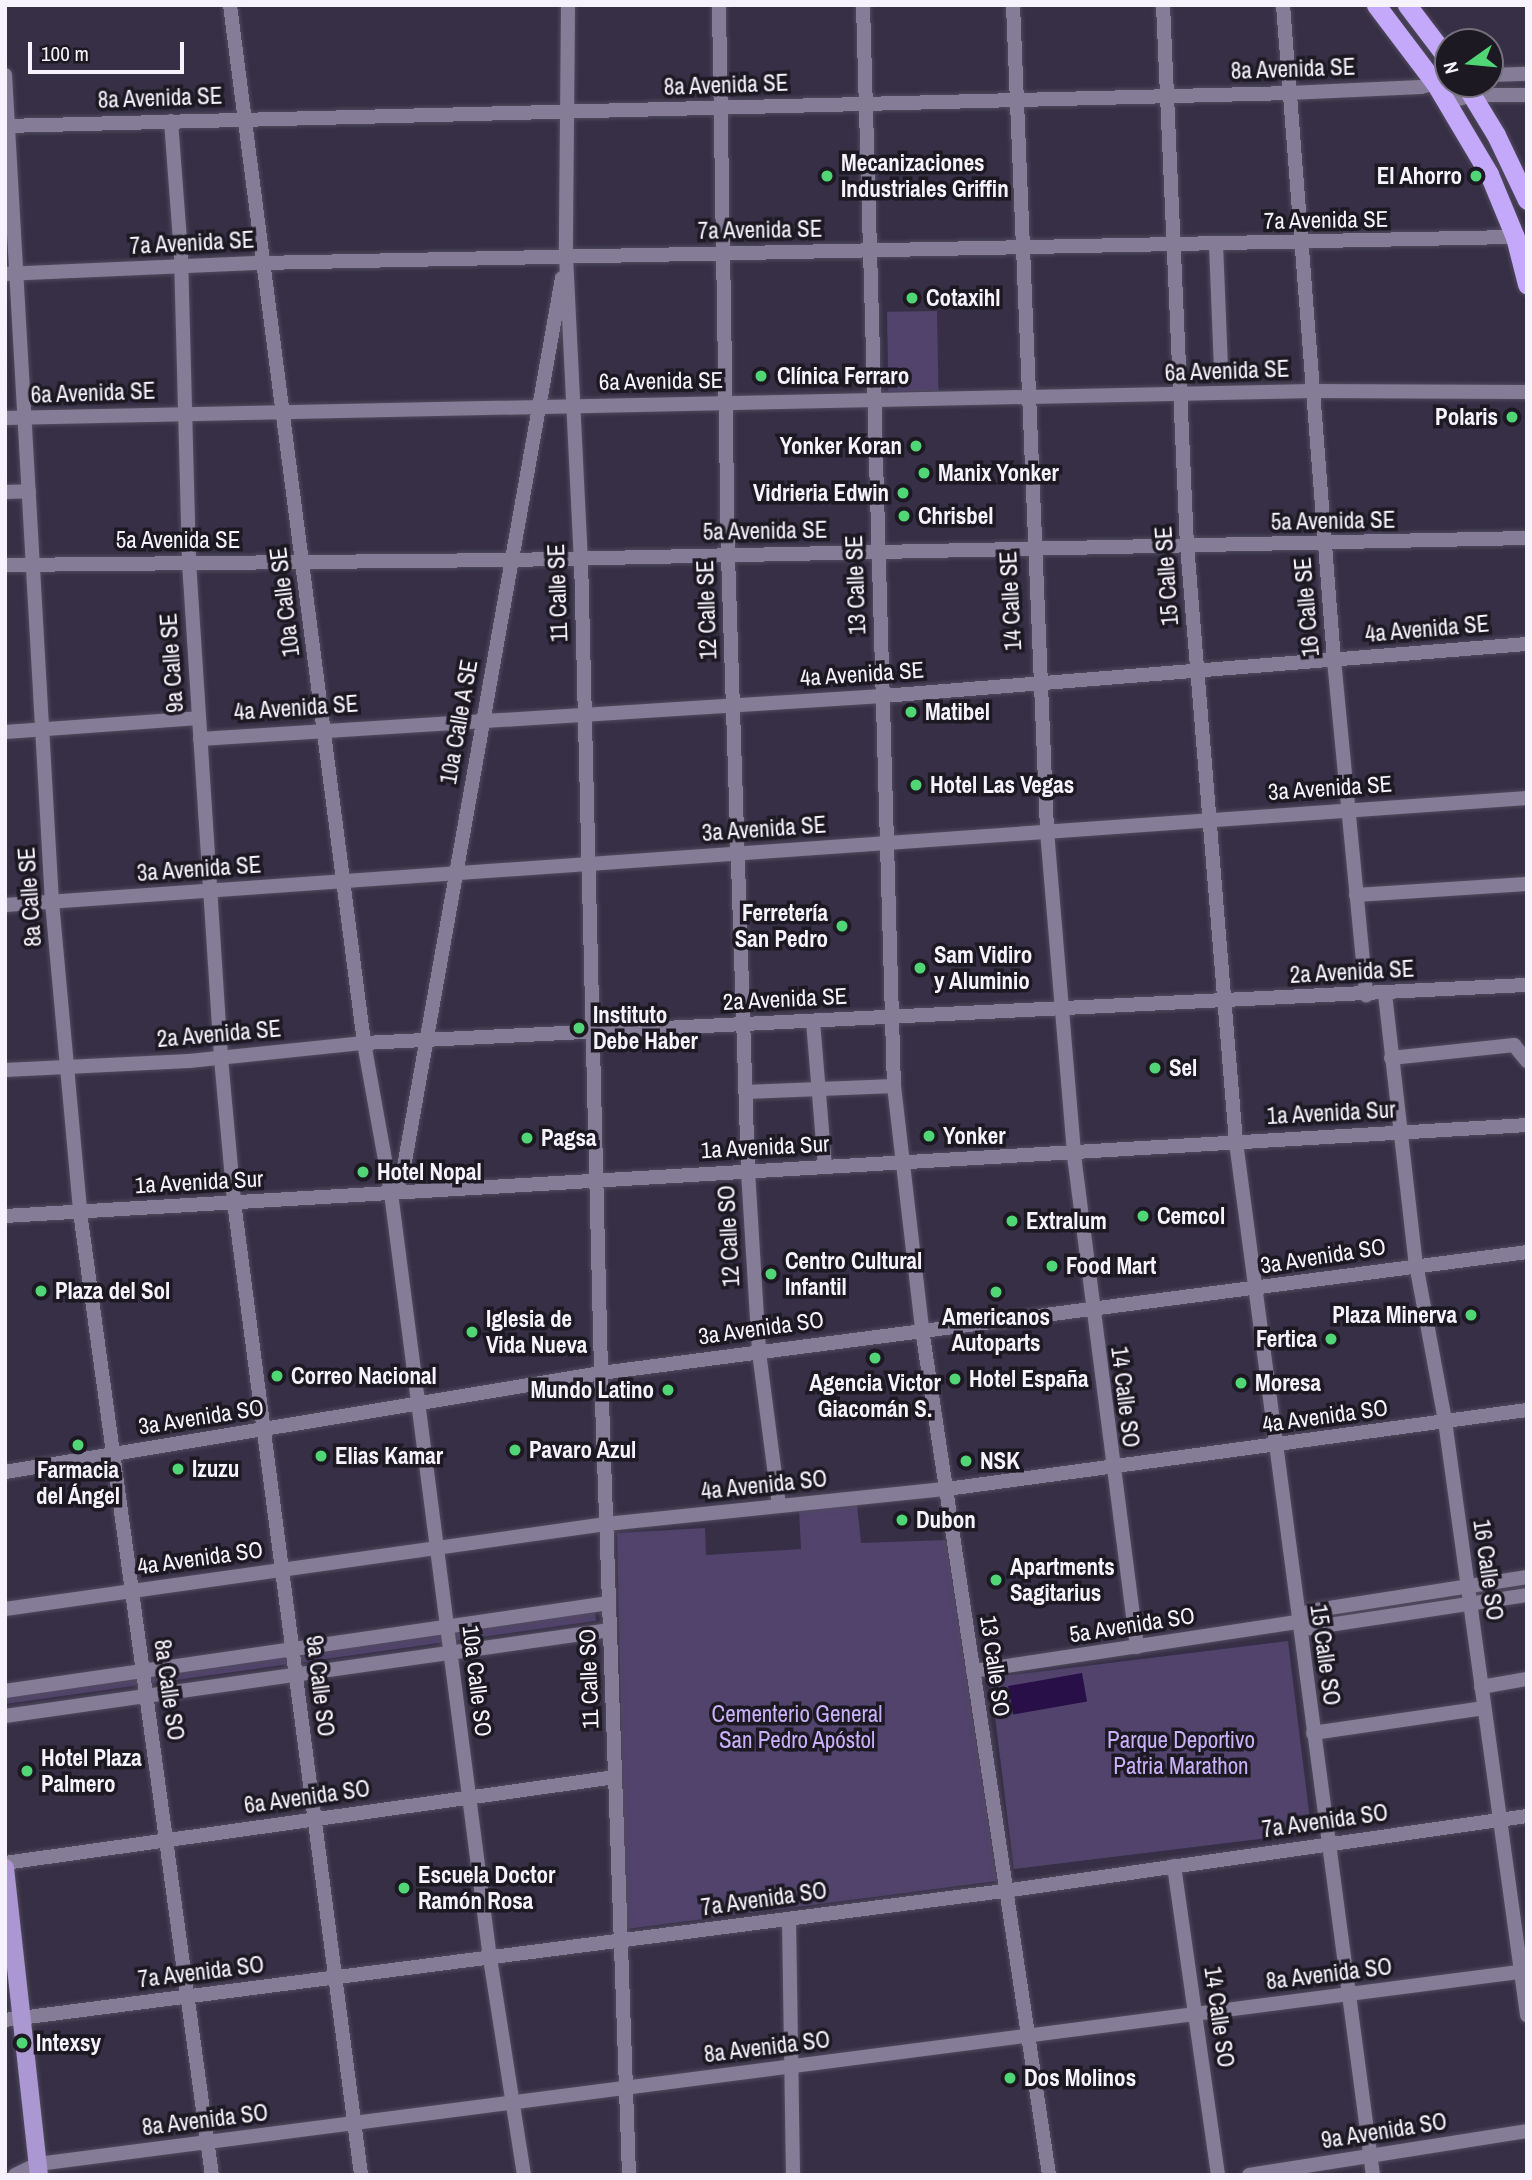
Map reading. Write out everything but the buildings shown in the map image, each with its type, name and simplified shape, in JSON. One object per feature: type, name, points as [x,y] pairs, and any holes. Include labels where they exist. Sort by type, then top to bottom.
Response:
[{"type":"highway","points":[[1377,5],[1434,73]]},
{"type":"highway","points":[[1407,5],[1434,41]]},
{"type":"highway","points":[[1446,98],[1489,174],[1515,237],[1527,284]]},
{"type":"highway","points":[[1473,98],[1527,200]]},
{"type":"main road","points":[[5,1865],[14,2018],[39,2170]]},
{"type":"street","name":"10a Calle SE","points":[[230,5],[260,262],[304,563],[364,1043],[391,1193]]},
{"type":"street","name":"11 Calle SE","points":[[568,5],[570,114],[566,256],[581,558],[597,1180]]},
{"type":"street","name":"12 Calle SE","points":[[719,5],[728,555],[741,854],[748,1171]]},
{"type":"street","name":"13 Calle SE","points":[[863,5],[883,696],[888,1016],[904,1162]]},
{"type":"street","name":"14 Calle SE","points":[[1013,5],[1038,682],[1060,1011],[1075,1151]]},
{"type":"street","name":"15 Calle SE","points":[[1163,5],[1178,395],[1187,545],[1236,1142]]},
{"type":"street","name":"16 Calle SE","points":[[1283,5],[1304,244],[1334,660],[1366,995]]},
{"type":"street","points":[[1504,75],[1527,74]]},
{"type":"street","name":"8a Calle SE","points":[[5,75],[11,274],[21,340],[52,902],[80,1212]]},
{"type":"street","name":"8a Avenida SE","points":[[7,126],[570,114],[1167,94],[1289,93],[1434,82]]},
{"type":"street","points":[[1504,93],[1527,95]]},
{"type":"street","points":[[1447,102],[1454,98]]},
{"type":"street","name":"9a Calle SE","points":[[171,121],[198,718],[221,1058],[234,1202]]},
{"type":"street","name":"7a Avenida SE","points":[[11,274],[260,262],[1304,244],[1515,237]]},
{"type":"street","points":[[1216,244],[1221,369]]},
{"type":"street","name":"10a Calle A SE","points":[[391,1193],[402,1178],[536,407],[566,256]]},
{"type":"street","points":[[5,340],[21,340]]},
{"type":"street","name":"6a Avenida SE","points":[[5,418],[725,402],[875,403],[1314,391],[1527,392]]},
{"type":"street","points":[[5,492],[29,491]]},
{"type":"street","name":"5a Avenida SE","points":[[5,565],[510,560],[1187,545],[1325,545],[1527,538]]},
{"type":"street","name":"4a Avenida SE","points":[[200,739],[323,728],[883,696],[1527,644]]},
{"type":"street","points":[[5,732],[198,718]]},
{"type":"street","name":"3a Avenida SE","points":[[5,905],[1527,798]]},
{"type":"street","points":[[1356,895],[1527,884]]},
{"type":"street","name":"2a Avenida SE","points":[[5,1070],[221,1058],[364,1043],[594,1034],[888,1016],[1060,1011],[1527,985]]},
{"type":"street","points":[[1385,994],[1398,1132]]},
{"type":"street","points":[[813,1021],[815,1091],[825,1167]]},
{"type":"street","points":[[1391,1058],[1514,1045],[1527,1061]]},
{"type":"street","points":[[747,1092],[894,1086]]},
{"type":"street","name":"1a Avenida Sur","points":[[5,1216],[1527,1125]]},
{"type":"street","name":"16 Calle SO","points":[[1398,1132],[1416,1264],[1445,1421],[1469,1604],[1524,1971],[1527,2015]]},
{"type":"street","name":"15 Calle SO","points":[[1236,1142],[1253,1290],[1373,2175]]},
{"type":"street","name":"14 Calle SO","points":[[1075,1151],[1111,1468],[1137,1647]]},
{"type":"street","name":"13 Calle SO","points":[[904,1162],[922,1329],[1004,1891],[1049,2175]]},
{"type":"street","name":"12 Calle SO","points":[[748,1171],[759,1352],[779,1506]]},
{"type":"street","name":"11 Calle SO","points":[[597,1180],[601,1373],[629,2175]]},
{"type":"street","name":"10a Calle SO","points":[[391,1193],[490,1958],[524,2175]]},
{"type":"street","name":"9a Calle SO","points":[[234,1202],[361,2175]]},
{"type":"street","name":"8a Calle SO","points":[[80,1212],[212,2175]]},
{"type":"street","name":"3a Avenida SO","points":[[5,1472],[601,1373],[922,1329],[1253,1290],[1416,1264],[1527,1252]]},
{"type":"street","name":"4a Avenida SO","points":[[5,1609],[606,1524],[947,1489],[1276,1447],[1527,1410]]},
{"type":"street","points":[[1527,1577],[1310,1611],[1298,1622],[1309,1628],[1527,1595]]},
{"type":"street","points":[[5,1691],[609,1603]]},
{"type":"street","name":"5a Avenida SO","points":[[973,1671],[1298,1622]]},
{"type":"street","points":[[5,1716],[610,1630]]},
{"type":"street","points":[[1481,1687],[1527,1679]]},
{"type":"street","points":[[1313,1733],[1484,1708]]},
{"type":"street","name":"6a Avenida SO","points":[[5,1865],[615,1777]]},
{"type":"street","name":"7a Avenida SO","points":[[14,2018],[1004,1891],[1527,1816]]},
{"type":"street","name":"14 Calle SO","points":[[1174,1866],[1219,2175]]},
{"type":"street","points":[[789,1919],[793,2175]]},
{"type":"street","name":"8a Avenida SO","points":[[15,2175],[207,2142],[1524,1971]]},
{"type":"street","name":"9a Avenida SO","points":[[1249,2175],[1527,2131]]},
{"type":"green space","points":[[937,311],[938,391],[888,392],[887,312]]},
{"type":"green space","name":"Cementerio General San Pedro Apóstol","points":[[857,1504],[861,1543],[946,1540],[997,1881],[626,1929],[617,1533],[705,1528],[706,1555],[801,1549],[799,1510]]},
{"type":"green space","points":[[594,1606],[596,1621],[7,1704],[5,1689]]},
{"type":"green space","name":"Parque Deportivo Patria Marathon","points":[[1288,1641],[1312,1833],[1014,1869],[990,1678]]},
{"type":"shaded area","points":[[1082,1673],[1087,1702],[1013,1715],[1008,1686]]},
{"type":"place","name":"Mecanizaciones Industriales Griffin","points":[[827,176]]},
{"type":"place","name":"El Ahorro","points":[[1476,176]]},
{"type":"place","name":"Cotaxihl","points":[[912,298]]},
{"type":"place","name":"Clínica Ferraro","points":[[761,376]]},
{"type":"place","name":"Polaris","points":[[1512,417]]},
{"type":"place","name":"Yonker Koran","points":[[916,446]]},
{"type":"place","name":"Manix Yonker","points":[[924,473]]},
{"type":"place","name":"Vidrieria Edwin","points":[[903,493]]},
{"type":"place","name":"Chrisbel","points":[[904,516]]},
{"type":"place","name":"Matibel","points":[[911,712]]},
{"type":"place","name":"Hotel Las Vegas","points":[[916,785]]},
{"type":"place","name":"Ferretería San Pedro","points":[[842,926]]},
{"type":"place","name":"Sam Vidiro y Aluminio","points":[[920,968]]},
{"type":"place","name":"Instituto Debe Haber","points":[[579,1028]]},
{"type":"place","name":"Sel","points":[[1155,1068]]},
{"type":"place","name":"Yonker","points":[[929,1136]]},
{"type":"place","name":"Pagsa","points":[[527,1138]]},
{"type":"place","name":"Hotel Nopal","points":[[363,1172]]},
{"type":"place","name":"Cemcol","points":[[1143,1216]]},
{"type":"place","name":"Extralum","points":[[1012,1221]]},
{"type":"place","name":"Food Mart","points":[[1052,1266]]},
{"type":"place","name":"Centro Cultural Infantil","points":[[771,1274]]},
{"type":"place","name":"Plaza del Sol","points":[[41,1291]]},
{"type":"place","name":"Americanos Autoparts","points":[[996,1292]]},
{"type":"place","name":"Plaza Minerva","points":[[1471,1315]]},
{"type":"place","name":"Iglesia de Vida Nueva","points":[[472,1332]]},
{"type":"place","name":"Fertica","points":[[1331,1339]]},
{"type":"place","name":"Agencia Victor Giacomán S.","points":[[875,1358]]},
{"type":"place","name":"Correo Nacional","points":[[277,1376]]},
{"type":"place","name":"Hotel España","points":[[955,1379]]},
{"type":"place","name":"Moresa","points":[[1241,1383]]},
{"type":"place","name":"Mundo Latino","points":[[668,1390]]},
{"type":"place","name":"Farmacia del Ángel","points":[[78,1445]]},
{"type":"place","name":"Pavaro Azul","points":[[515,1450]]},
{"type":"place","name":"Elias Kamar","points":[[321,1456]]},
{"type":"place","name":"NSK","points":[[966,1461]]},
{"type":"place","name":"Izuzu","points":[[178,1469]]},
{"type":"place","name":"Dubon","points":[[902,1520]]},
{"type":"place","name":"Apartments Sagitarius","points":[[996,1580]]},
{"type":"place","name":"Hotel Plaza Palmero","points":[[27,1771]]},
{"type":"place","name":"Escuela Doctor Ramón Rosa","points":[[404,1888]]},
{"type":"place","name":"Intexsy","points":[[22,2043]]},
{"type":"place","name":"Dos Molinos","points":[[1010,2078]]}]
